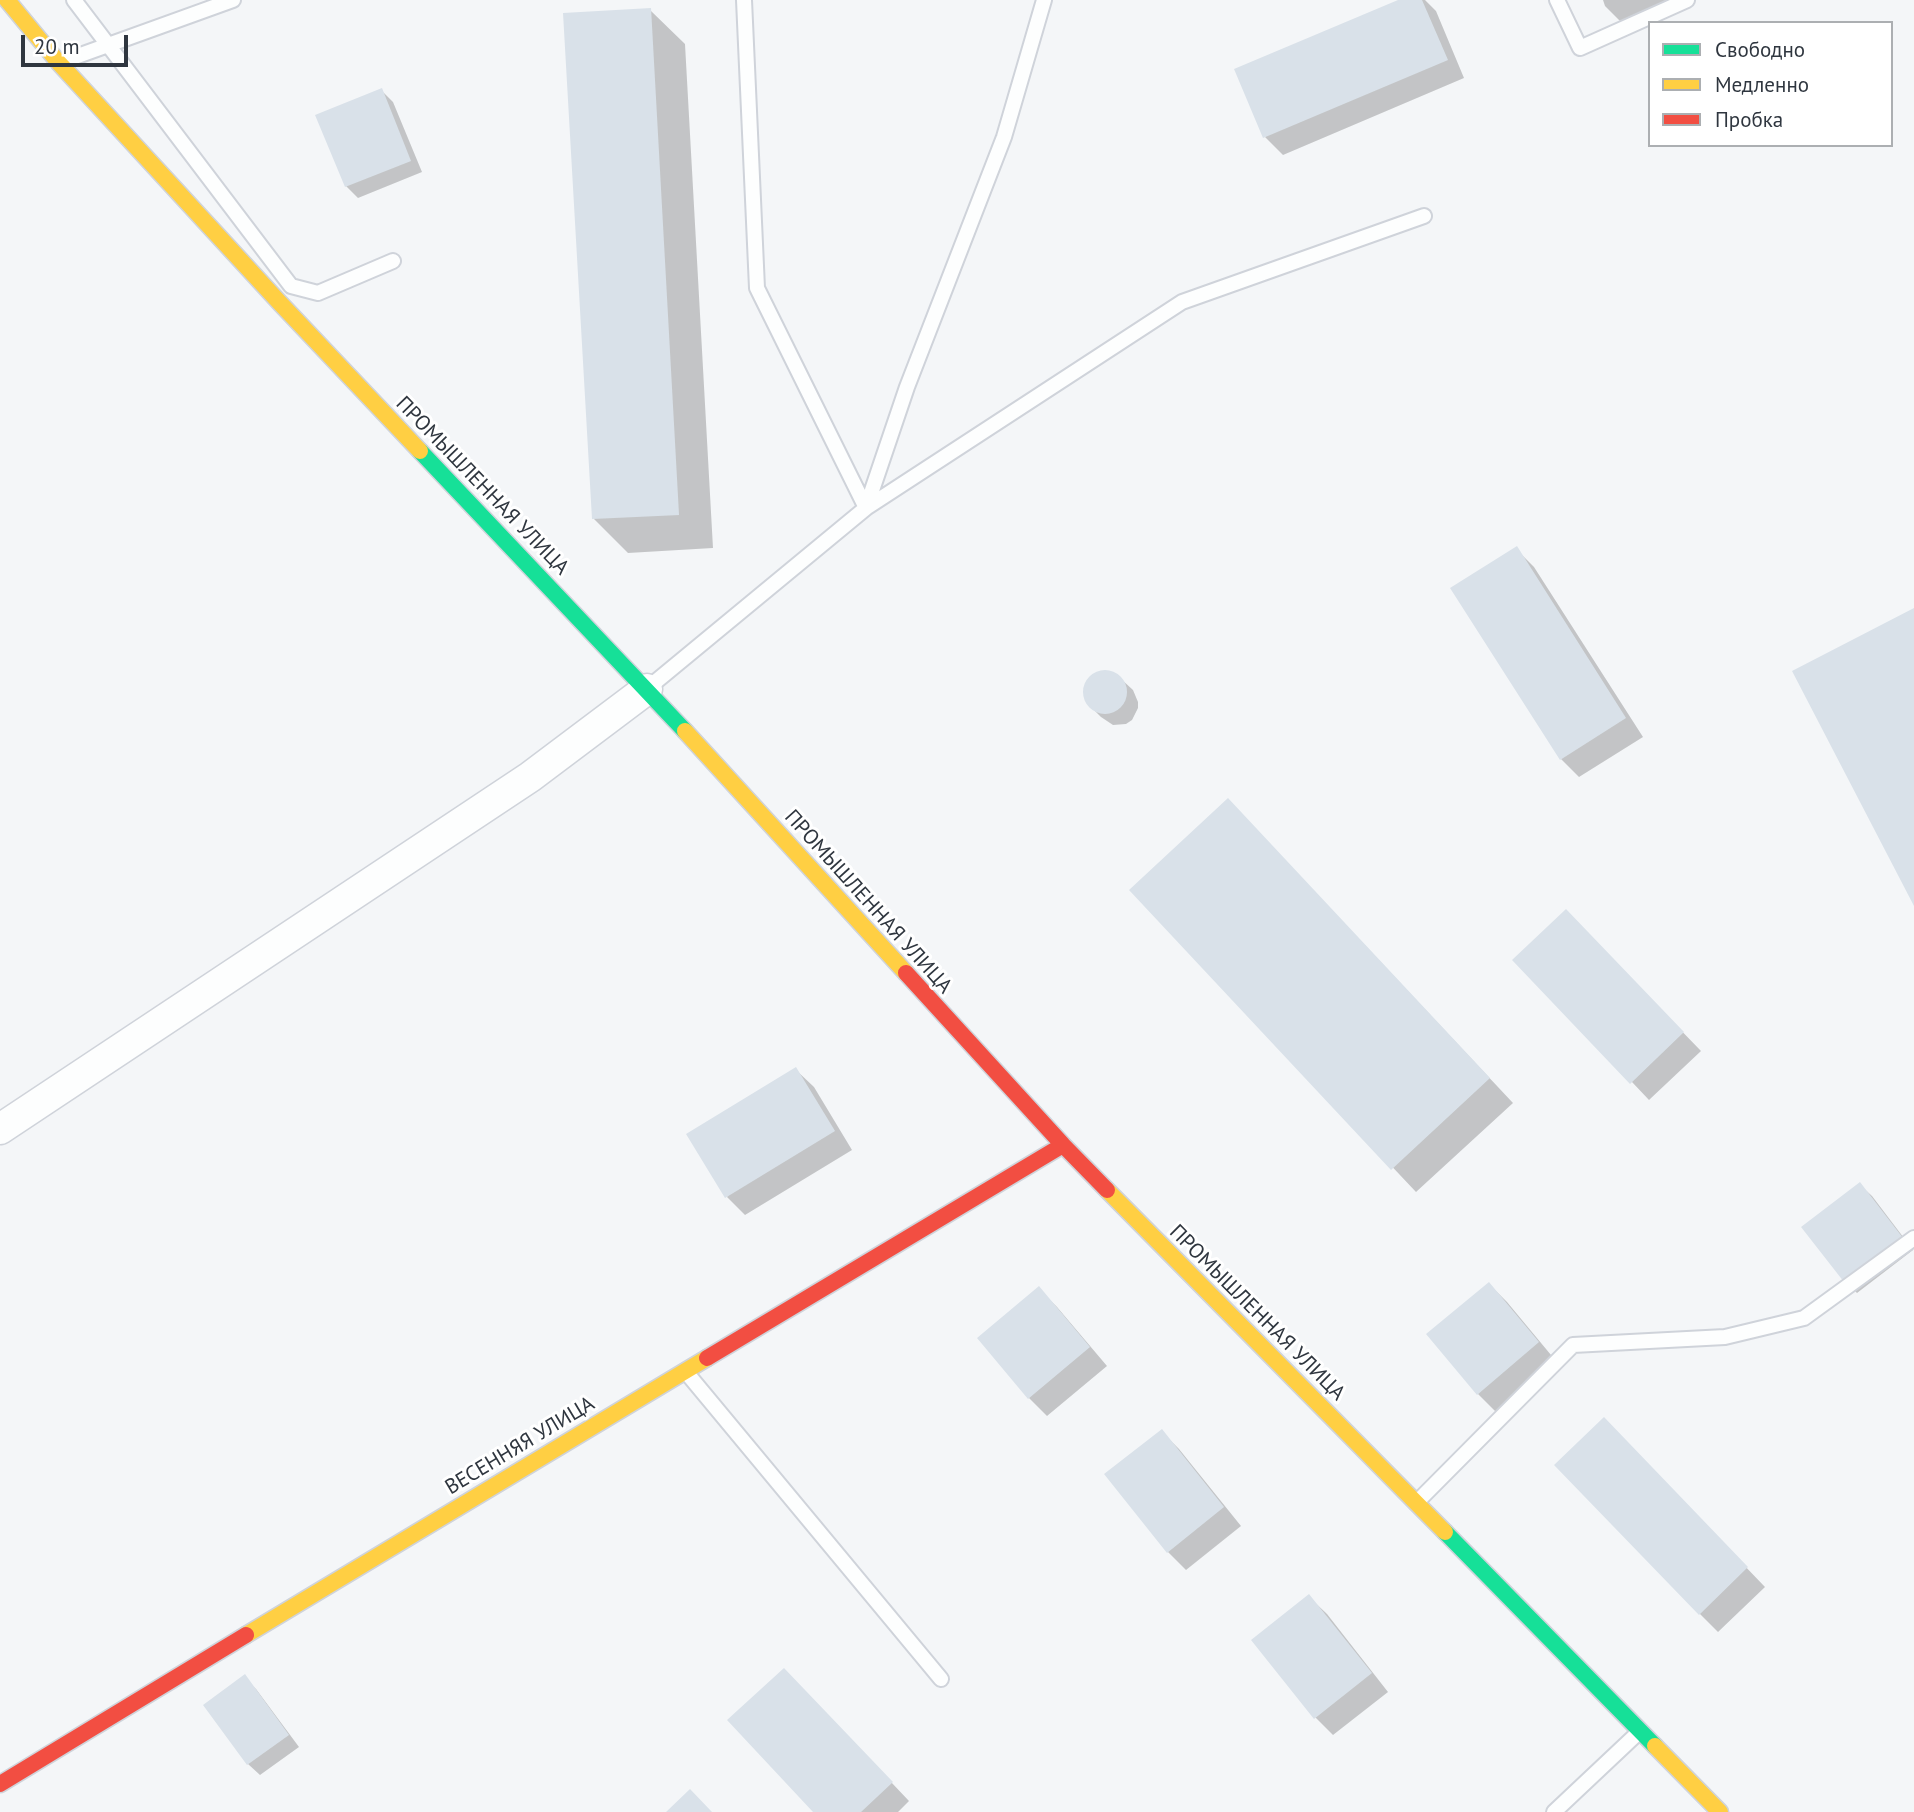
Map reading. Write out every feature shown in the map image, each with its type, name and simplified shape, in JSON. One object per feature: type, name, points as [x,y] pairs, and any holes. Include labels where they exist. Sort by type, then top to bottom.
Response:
[{"type":"main road","name":"ПРОМЫШЛЕННАЯ УЛИЦА","points":[[7,0],[59,63],[279,302],[647,689],[1063,1145],[1720,1812]]},
{"type":"main road","name":"ВЕСЕННЯЯ УЛИЦА","points":[[0,1784],[1063,1145]]},
{"type":"street","points":[[0,1129],[530,777],[647,689]]},
{"type":"lane","points":[[74,0],[291,286],[318,293],[393,261]]},
{"type":"lane","points":[[59,63],[233,0]]},
{"type":"lane","points":[[744,0],[757,288],[866,508]]},
{"type":"lane","points":[[866,508],[907,387],[1004,137],[1044,0]]},
{"type":"lane","points":[[1557,0],[1580,48],[1687,0]]},
{"type":"lane","points":[[647,689],[866,508],[1182,302],[1423,216]]},
{"type":"lane","points":[[279,302],[291,286]]},
{"type":"lane","points":[[1415,1504],[1573,1345],[1725,1337],[1804,1318],[1914,1238]]},
{"type":"lane","points":[[685,1371],[941,1679]]},
{"type":"lane","points":[[1554,1812],[1640,1731]]},
{"type":"building","points":[[1398,0],[1422,0],[1448,60],[1263,138],[1234,69]]},
{"type":"building","points":[[651,8],[679,515],[592,519],[563,13]]},
{"type":"building","points":[[382,88],[411,161],[345,187],[315,115]]},
{"type":"building","points":[[1517,546],[1626,718],[1560,760],[1450,588]]},
{"type":"building","points":[[1914,608],[1914,906],[1792,671]]},
{"type":"building","points":[[1105,670],[1121,676],[1127,692],[1121,708],[1105,714],[1089,708],[1083,692],[1089,676]]},
{"type":"building","points":[[1228,798],[1490,1078],[1391,1170],[1129,890]]},
{"type":"building","points":[[1566,909],[1684,1032],[1630,1084],[1512,960]]},
{"type":"building","points":[[796,1067],[835,1131],[725,1198],[686,1134]]},
{"type":"building","points":[[1860,1182],[1903,1238],[1844,1282],[1801,1227]]},
{"type":"building","points":[[1489,1282],[1539,1342],[1477,1395],[1426,1334]]},
{"type":"building","points":[[1039,1286],[1090,1347],[1028,1399],[977,1338]]},
{"type":"building","points":[[1604,1417],[1748,1567],[1699,1615],[1554,1465]]},
{"type":"building","points":[[1162,1429],[1224,1507],[1167,1553],[1104,1474]]},
{"type":"building","points":[[1309,1594],[1372,1673],[1314,1719],[1251,1640]]},
{"type":"building","points":[[784,1668],[893,1782],[861,1812],[813,1812],[727,1720]]},
{"type":"building","points":[[245,1674],[289,1735],[247,1765],[203,1705]]},
{"type":"building","points":[[690,1789],[712,1812],[666,1812]]},
{"type":"traffic: fast","points":[[420,451],[685,731]]},
{"type":"traffic: fast","points":[[1445,1532],[1655,1746]]},
{"type":"traffic: slow","points":[[7,0],[59,63],[420,451]]},
{"type":"traffic: slow","points":[[685,731],[906,973]]},
{"type":"traffic: slow","points":[[1107,1190],[1445,1532]]},
{"type":"traffic: slow","points":[[246,1635],[707,1358]]},
{"type":"traffic: slow","points":[[1655,1746],[1720,1812]]},
{"type":"traffic: jam","points":[[906,973],[1107,1190]]},
{"type":"traffic: jam","points":[[707,1358],[1063,1145]]},
{"type":"traffic: jam","points":[[0,1784],[246,1635]]}]
